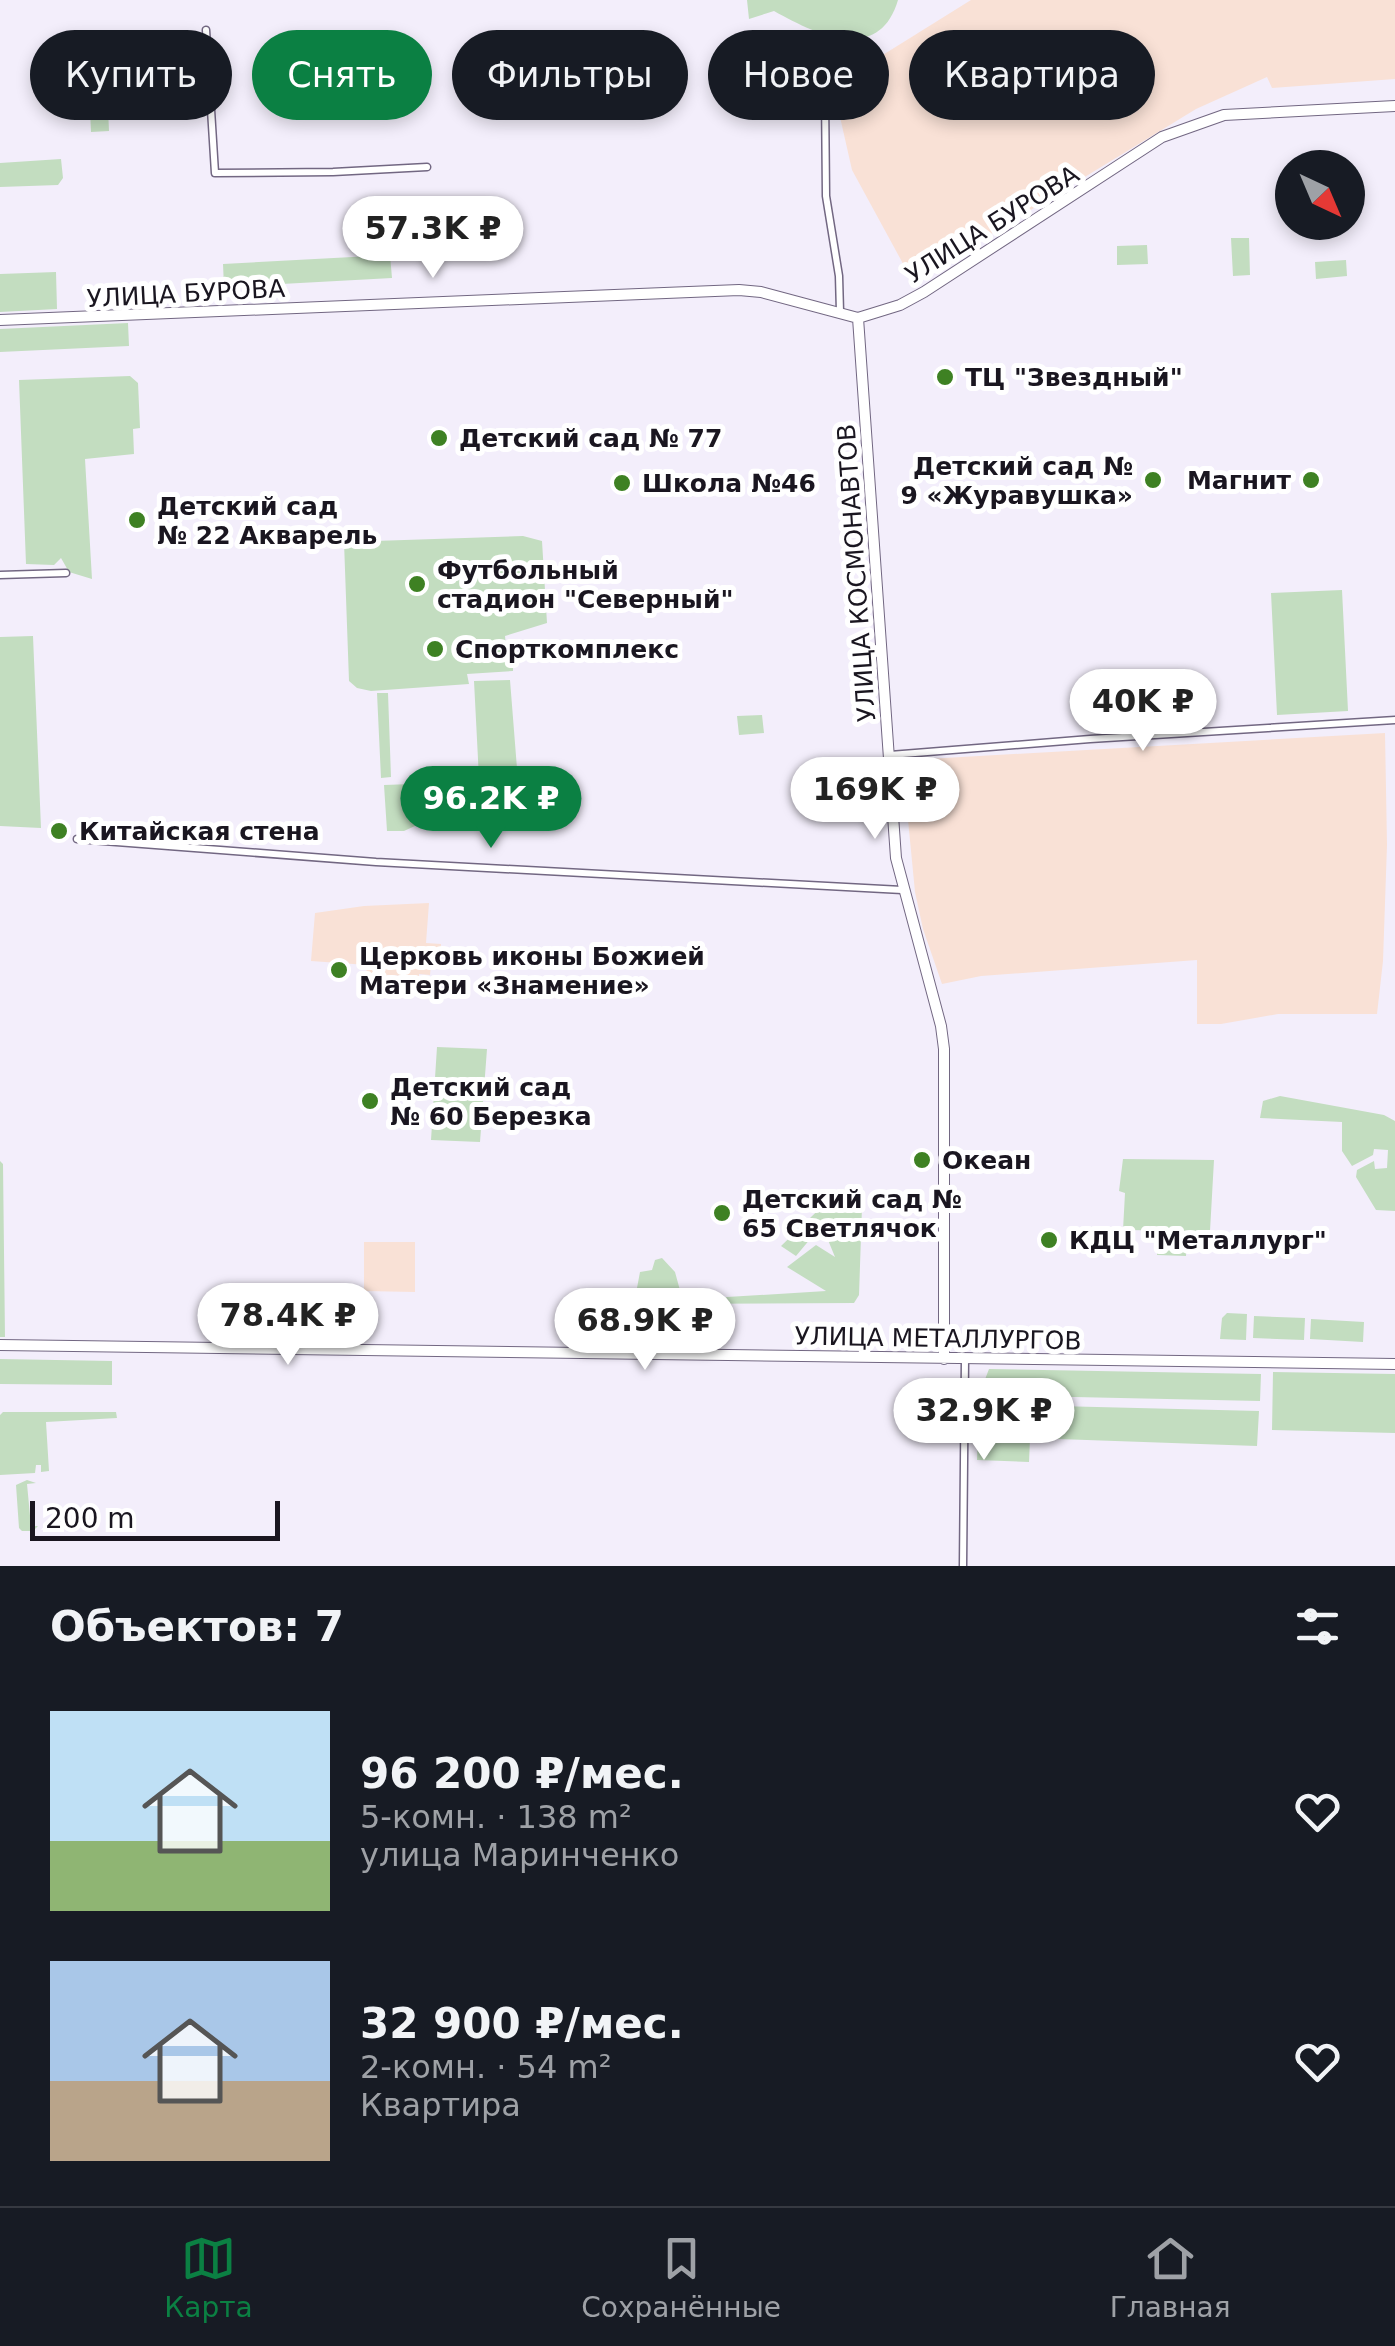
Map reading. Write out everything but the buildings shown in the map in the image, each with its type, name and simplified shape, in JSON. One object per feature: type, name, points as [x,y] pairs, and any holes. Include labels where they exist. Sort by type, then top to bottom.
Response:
[{"type":"main road","name":"УЛИЦА БУРОВА","points":[[0,320],[739,290],[858,318],[900,305],[924,292],[1162,137],[1224,115],[1395,106]]},
{"type":"main road","name":"УЛИЦА КОСМОНАВТОВ","points":[[858,318],[896,858],[942,1026],[944,1050],[944,1359]]},
{"type":"main road","name":"УЛИЦА МЕТАЛЛУРГОВ","points":[[0,1345],[1395,1364]]},
{"type":"street","points":[[212,120],[215,172],[333,172],[427,166]]},
{"type":"street","points":[[825,120],[826,181],[840,314]]},
{"type":"street","points":[[0,574],[66,574]]},
{"type":"street","points":[[888,756],[1395,720]]},
{"type":"street","points":[[78,839],[376,862],[902,890]]},
{"type":"street","points":[[963,1566],[965,1359]]},
{"type":"shaded area","points":[[971,0],[1395,0],[1395,79],[1272,88],[1267,77],[1196,109],[913,282],[852,170],[841,120],[889,120],[889,51],[909,39],[909,120],[1155,120],[1155,30],[923,30]]},
{"type":"shaded area","points":[[1385,733],[1387,845],[1377,1014],[1278,1014],[1197,1024],[1197,960],[981,976],[942,984],[915,892],[903,768],[910,760]]},
{"type":"shaded area","points":[[429,903],[426,943],[441,944],[440,966],[431,965],[430,975],[387,975],[386,981],[366,979],[367,965],[311,961],[315,913]]},
{"type":"shaded area","points":[[364,1242],[415,1242],[415,1292],[364,1291]]},
{"type":"green space","points":[[747,0],[898,0],[889,20],[878,30],[813,30],[774,11],[749,19]]},
{"type":"green space","points":[[90,120],[109,120],[109,131],[91,132]]},
{"type":"green space","points":[[61,159],[63,178],[58,185],[0,187],[0,163]]},
{"type":"green space","points":[[1231,238],[1249,238],[1250,275],[1233,276]]},
{"type":"green space","points":[[1147,245],[1148,264],[1117,265],[1117,246]]},
{"type":"green space","points":[[390,255],[392,278],[224,287],[223,264]]},
{"type":"green space","points":[[1346,260],[1347,276],[1316,279],[1315,262]]},
{"type":"green space","points":[[56,272],[57,309],[0,312],[0,274]]},
{"type":"green space","points":[[128,323],[129,346],[0,352],[0,329]]},
{"type":"green space","points":[[130,376],[138,383],[140,428],[133,429],[134,454],[85,459],[92,579],[69,572],[61,558],[54,565],[26,564],[19,380]]},
{"type":"green space","points":[[523,536],[542,541],[547,623],[505,636],[506,646],[513,647],[513,671],[467,674],[469,684],[371,691],[357,688],[349,681],[344,542]]},
{"type":"green space","points":[[1342,590],[1348,711],[1277,715],[1271,593]]},
{"type":"green space","points":[[33,636],[41,828],[0,826],[0,637]]},
{"type":"green space","points":[[510,680],[518,781],[480,798],[474,681]]},
{"type":"green space","points":[[377,693],[388,693],[391,777],[381,778]]},
{"type":"green space","points":[[1174,696],[1175,717],[1137,720],[1136,699]]},
{"type":"green space","points":[[762,715],[764,733],[739,735],[737,716]]},
{"type":"green space","points":[[441,783],[441,800],[465,790],[474,799],[404,831],[387,831],[384,785]]},
{"type":"green space","points":[[437,1047],[487,1049],[480,1142],[431,1140]]},
{"type":"green space","points":[[1280,1096],[1384,1115],[1395,1121],[1395,1211],[1376,1210],[1356,1177],[1357,1170],[1374,1161],[1375,1169],[1387,1168],[1388,1150],[1374,1149],[1373,1155],[1352,1166],[1342,1151],[1342,1122],[1260,1118],[1263,1101]]},
{"type":"green space","points":[[1123,1159],[1214,1160],[1210,1231],[1123,1230],[1125,1193],[1119,1191]]},
{"type":"green space","points":[[0,1161],[3,1164],[5,1337],[0,1337]]},
{"type":"green space","points":[[846,1189],[862,1207],[859,1295],[854,1303],[657,1304],[656,1299],[643,1295],[637,1288],[640,1272],[652,1270],[655,1260],[662,1258],[675,1272],[681,1294],[694,1299],[826,1291],[787,1267],[816,1245],[835,1257],[828,1240],[833,1222],[826,1220],[796,1256],[781,1246],[839,1190]]},
{"type":"green space","points":[[1157,1237],[1187,1238],[1186,1256],[1157,1255]]},
{"type":"green space","points":[[1227,1313],[1247,1314],[1246,1340],[1220,1339],[1222,1318]]},
{"type":"green space","points":[[1254,1316],[1305,1318],[1304,1340],[1253,1338]]},
{"type":"green space","points":[[1311,1319],[1364,1322],[1363,1342],[1310,1339]]},
{"type":"green space","points":[[0,1359],[112,1361],[112,1385],[0,1384]]},
{"type":"green space","points":[[989,1369],[1261,1374],[1260,1401],[979,1395]]},
{"type":"green space","points":[[1273,1372],[1395,1374],[1395,1433],[1272,1430]]},
{"type":"green space","points":[[979,1404],[1259,1411],[1257,1446],[1030,1438],[1029,1462],[977,1460]]},
{"type":"green space","points":[[3,1412],[116,1412],[117,1418],[46,1422],[49,1471],[41,1472],[41,1465],[36,1465],[35,1473],[0,1475]]},
{"type":"green space","points":[[27,1480],[36,1483],[27,1484],[31,1526],[38,1526],[33,1531],[19,1528],[16,1485]]},
{"type":"place","name":"ТЦ \"Звездный\"","points":[[945,377]]},
{"type":"place","name":"Детский сад № 77","points":[[439,438]]},
{"type":"place","name":"Детский сад № 9 «Журавушка»","points":[[1153,480]]},
{"type":"place","name":"Магнит","points":[[1311,480]]},
{"type":"place","name":"Школа №46","points":[[622,483]]},
{"type":"place","name":"Детский сад № 22 Акварель","points":[[137,520]]},
{"type":"place","name":"Футбольный стадион \"Северный\"","points":[[417,584]]},
{"type":"place","name":"Спорткомплекс","points":[[435,649]]},
{"type":"place","name":"Китайская стена","points":[[59,831]]},
{"type":"place","name":"Церковь иконы Божией Матери «Знамение»","points":[[339,970]]},
{"type":"place","name":"Детский сад № 60 Березка","points":[[370,1101]]},
{"type":"place","name":"Океан","points":[[922,1160]]},
{"type":"place","name":"Детский сад № 65 Светлячок","points":[[722,1213]]},
{"type":"place","name":"КДЦ \"Металлург\"","points":[[1049,1240]]}]
